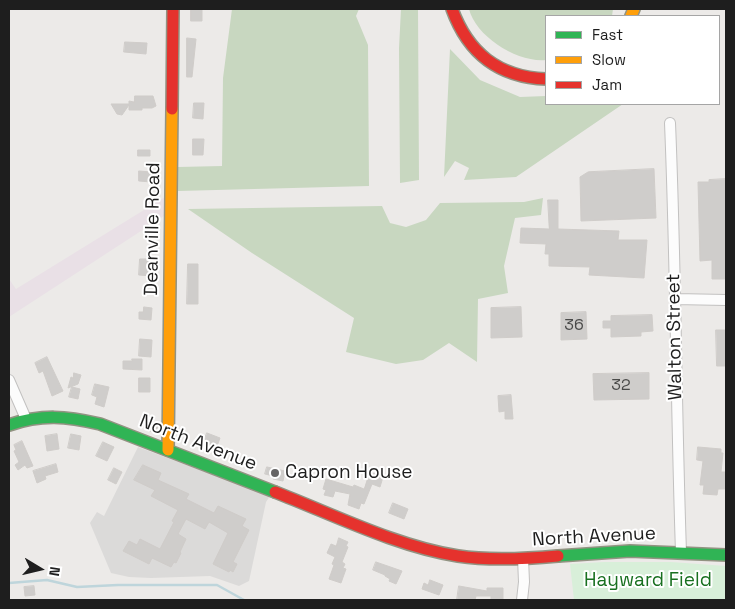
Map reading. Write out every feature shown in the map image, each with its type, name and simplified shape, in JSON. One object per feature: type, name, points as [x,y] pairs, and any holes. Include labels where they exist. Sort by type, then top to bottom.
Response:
[{"type":"main road","name":"Deanville Road","points":[[168,450],[173,9]]},
{"type":"main road","points":[[452,9],[456,22],[466,39],[490,63],[520,76],[545,79]]},
{"type":"main road","name":"North Avenue","points":[[9,425],[26,419],[48,416],[71,417],[100,424],[411,545],[440,553],[472,558],[523,558],[619,551],[726,555]]},
{"type":"street","name":"Walton Street","points":[[670,122],[674,200],[681,552]]},
{"type":"street","points":[[675,299],[726,300]]},
{"type":"street","points":[[9,380],[26,419]]},
{"type":"street","points":[[522,600],[524,582],[523,558]]},
{"type":"shaded area","points":[[165,197],[164,216],[9,317],[9,279],[16,289]]},
{"type":"shaded area","points":[[138,447],[270,496],[266,502],[249,581],[239,586],[210,576],[151,578],[129,577],[111,573],[90,523],[97,512],[104,516]]},
{"type":"green space","points":[[232,9],[359,9],[356,16],[368,45],[369,186],[178,191],[178,167],[222,166],[223,78]]},
{"type":"green space","points":[[401,9],[418,9],[419,180],[400,183],[399,48]]},
{"type":"green space","points":[[469,9],[613,9],[612,15],[545,15],[545,60],[535,60],[511,53],[489,38],[473,19]]},
{"type":"green space","points":[[450,49],[480,80],[520,97],[545,96],[545,105],[622,105],[516,177],[464,180],[469,168],[455,161],[444,177]]},
{"type":"green space","points":[[543,198],[541,215],[515,218],[504,266],[508,293],[478,299],[477,362],[449,343],[423,360],[396,364],[346,352],[354,318],[252,253],[188,209],[382,206],[390,223],[406,227],[426,220],[440,203],[524,202]]},
{"type":"green space","name":"Hayward Field","points":[[671,562],[726,566],[726,600],[574,600],[570,564]]},
{"type":"building","points":[[191,9],[202,9],[202,21],[191,21]]},
{"type":"building","points":[[187,38],[196,39],[192,77],[187,77]]},
{"type":"building","points":[[125,42],[147,43],[146,54],[124,52]]},
{"type":"building","points":[[135,96],[153,96],[156,106],[142,108],[142,110],[129,110],[129,105],[122,115],[117,114],[111,104],[129,104],[129,101],[134,102]]},
{"type":"building","points":[[194,103],[204,103],[203,119],[193,118]]},
{"type":"building","points":[[193,139],[204,139],[203,155],[193,155]]},
{"type":"building","points":[[138,150],[150,150],[150,156],[138,156]]},
{"type":"building","points":[[654,169],[656,218],[581,221],[580,177],[588,172]]},
{"type":"building","points":[[139,171],[151,172],[151,182],[139,181]]},
{"type":"building","points":[[726,179],[726,279],[712,279],[712,260],[700,261],[698,182]]},
{"type":"building","points":[[548,200],[558,200],[558,229],[619,231],[618,240],[647,240],[644,278],[589,275],[590,267],[549,266],[549,254],[545,254],[546,244],[520,243],[521,228],[549,229]]},
{"type":"building","points":[[140,259],[152,259],[151,276],[139,275]]},
{"type":"building","points":[[188,264],[198,264],[198,304],[187,304]]},
{"type":"building","points":[[144,307],[152,308],[151,320],[139,319],[139,312],[143,312]]},
{"type":"building","points":[[521,307],[522,337],[491,338],[491,308]]},
{"type":"building","points":[[586,312],[587,339],[561,340],[561,313]]},
{"type":"building","points":[[652,315],[653,331],[641,332],[641,336],[611,337],[611,328],[603,328],[603,321],[611,321],[611,316]]},
{"type":"building","points":[[716,330],[726,330],[726,366],[717,366]]},
{"type":"building","points":[[140,339],[152,340],[151,357],[139,356]]},
{"type":"building","points":[[47,357],[63,391],[52,396],[43,371],[39,373],[35,363]]},
{"type":"building","points":[[132,359],[142,359],[142,370],[123,369],[123,361],[132,361]]},
{"type":"building","points":[[74,373],[81,375],[78,384],[68,388],[71,377],[73,378]]},
{"type":"building","points":[[649,373],[649,399],[594,400],[593,374]]},
{"type":"building","points":[[139,378],[150,378],[150,392],[139,392]]},
{"type":"building","points":[[95,384],[109,387],[104,407],[95,404],[97,397],[92,395]]},
{"type":"building","points":[[72,387],[80,389],[78,399],[69,397]]},
{"type":"building","points":[[511,395],[513,419],[505,419],[505,411],[499,412],[498,396]]},
{"type":"building","points":[[149,420],[159,424],[155,433],[145,429]]},
{"type":"building","points":[[207,433],[220,438],[216,449],[203,444]]},
{"type":"building","points":[[57,434],[59,449],[47,451],[45,436]]},
{"type":"building","points":[[71,434],[81,436],[79,450],[68,448]]},
{"type":"building","points":[[22,441],[33,466],[27,468],[25,465],[18,470],[15,465],[19,462],[14,451],[16,450],[14,445]]},
{"type":"building","points":[[103,442],[114,447],[107,461],[96,456]]},
{"type":"building","points":[[698,447],[721,449],[721,453],[723,453],[721,472],[726,472],[726,489],[718,489],[717,495],[703,494],[704,485],[700,485],[703,461],[697,460]]},
{"type":"building","points":[[56,464],[58,472],[45,476],[46,479],[37,483],[33,471]]},
{"type":"building","points":[[143,465],[161,473],[158,480],[189,494],[186,499],[214,513],[218,506],[246,519],[242,526],[249,530],[233,562],[237,564],[233,572],[213,564],[228,533],[209,522],[205,529],[186,519],[178,534],[186,539],[176,563],[174,562],[171,567],[152,558],[149,564],[123,551],[129,541],[137,545],[140,539],[160,549],[178,510],[151,496],[155,490],[134,480]]},
{"type":"building","name":"Capron House","points":[[267,467],[285,471],[283,481],[273,479],[273,476],[265,474]]},
{"type":"building","points":[[114,468],[122,472],[116,484],[108,480]]},
{"type":"building","points":[[370,472],[383,477],[380,487],[372,484],[364,504],[361,503],[359,509],[348,505],[350,494],[335,491],[333,497],[324,495],[326,490],[323,489],[326,479],[364,489]]},
{"type":"building","points":[[393,503],[408,509],[404,519],[389,513]]},
{"type":"building","points":[[339,538],[348,542],[342,562],[345,564],[343,568],[346,569],[341,583],[329,579],[335,557],[327,553],[331,544],[336,546]]},
{"type":"building","points":[[376,562],[402,571],[396,584],[389,581],[390,579],[385,575],[373,570]]},
{"type":"building","points":[[430,580],[443,585],[439,595],[422,589],[424,583],[428,585]]},
{"type":"building","points":[[34,586],[35,595],[25,596],[24,587]]},
{"type":"building","points":[[459,586],[487,591],[487,588],[503,588],[503,600],[491,600],[491,596],[476,596],[475,600],[457,600]]},
{"type":"waterway","points":[[9,583],[47,580],[77,587],[217,585],[244,600]]},
{"type":"traffic: fast","points":[[9,425],[32,419],[54,417],[100,424],[275,492]]},
{"type":"traffic: fast","points":[[558,556],[630,551],[726,555]]},
{"type":"traffic: slow","points":[[631,15],[634,9]]},
{"type":"traffic: slow","points":[[168,450],[172,109]]},
{"type":"traffic: jam","points":[[172,109],[173,9]]},
{"type":"traffic: jam","points":[[452,9],[467,38],[487,60],[499,68],[513,73],[545,79]]},
{"type":"traffic: jam","points":[[275,492],[365,529],[435,552],[470,558],[495,559],[558,556]]},
{"type":"place","name":"Capron House","points":[[275,473]]}]
